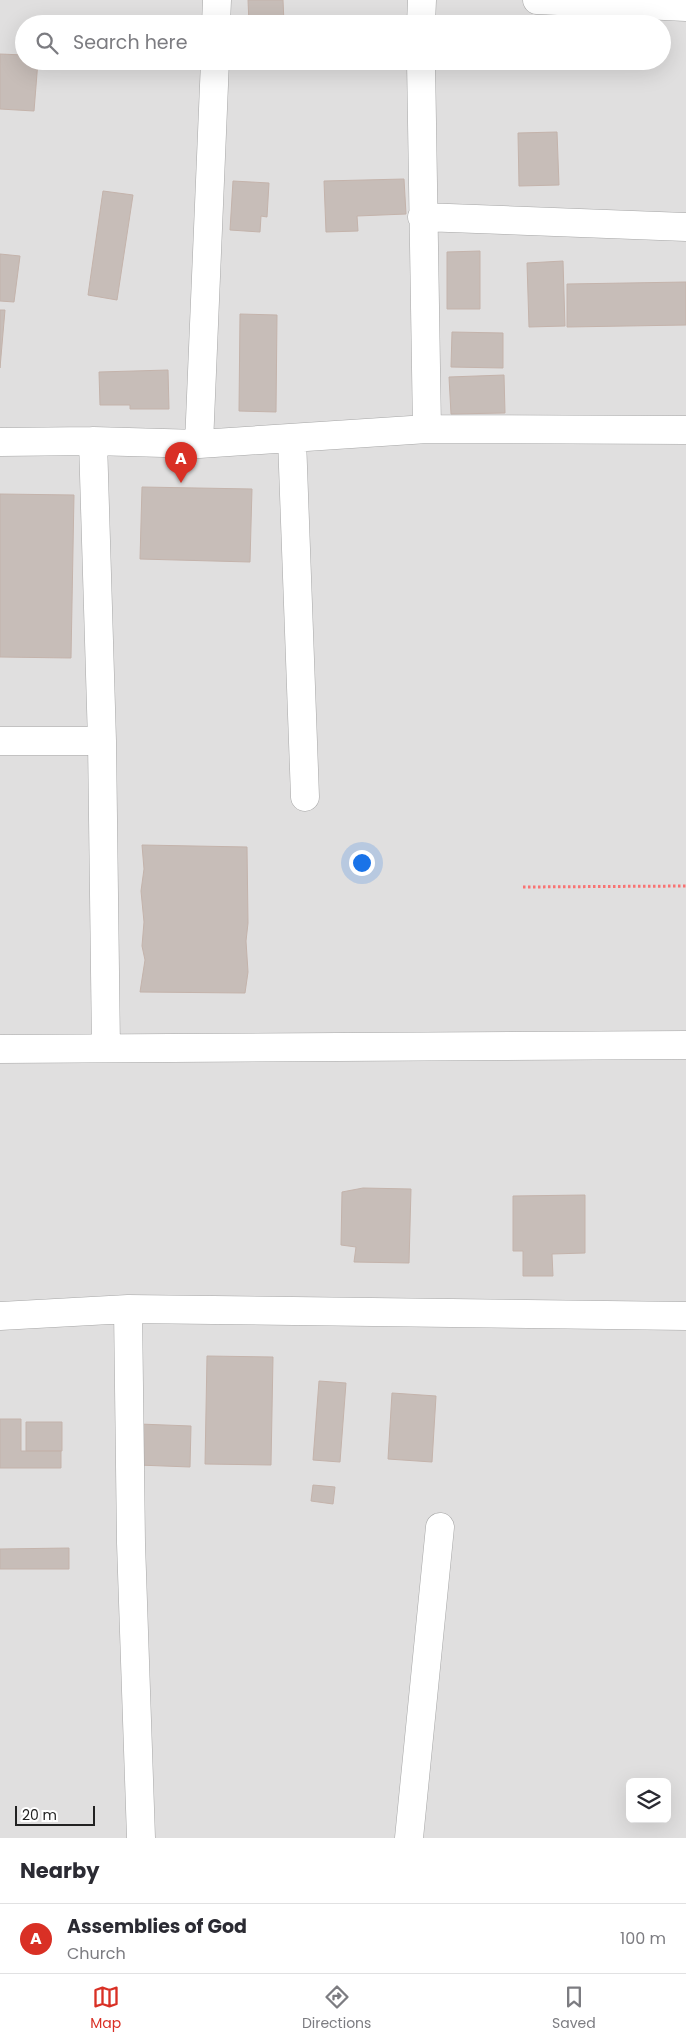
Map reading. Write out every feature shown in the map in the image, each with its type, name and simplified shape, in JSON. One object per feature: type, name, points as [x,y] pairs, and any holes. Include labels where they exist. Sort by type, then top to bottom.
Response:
[{"type":"street","points":[[216,15],[217,0]]},
{"type":"street","points":[[421,15],[422,0]]},
{"type":"street","points":[[537,0],[686,7]]},
{"type":"street","points":[[199,444],[215,70]]},
{"type":"street","points":[[421,70],[427,429]]},
{"type":"street","points":[[422,217],[686,227]]},
{"type":"street","points":[[0,442],[93,441],[199,444],[427,429],[686,430]]},
{"type":"street","points":[[292,439],[306,797]]},
{"type":"street","points":[[93,441],[102,741],[106,1048]]},
{"type":"street","points":[[0,741],[102,741]]},
{"type":"street","points":[[0,1049],[686,1045]]},
{"type":"street","points":[[0,1316],[128,1309],[686,1316]]},
{"type":"street","points":[[128,1309],[132,1553],[141,1838]]},
{"type":"street","points":[[409,1838],[440,1527]]},
{"type":"path","points":[[523,887],[686,886]]},
{"type":"shaded area","points":[[0,0],[686,0],[686,1838],[0,1838]]},
{"type":"building","points":[[248,0],[283,0],[284,15],[249,15]]},
{"type":"building","points":[[0,54],[15,55],[15,70],[37,70],[34,111],[0,109]]},
{"type":"building","points":[[557,132],[559,185],[519,186],[518,133]]},
{"type":"building","points":[[404,179],[406,214],[357,216],[358,231],[326,232],[324,181]]},
{"type":"building","points":[[233,181],[269,183],[267,217],[261,216],[260,232],[230,230]]},
{"type":"building","points":[[103,191],[133,195],[117,300],[88,295]]},
{"type":"building","points":[[480,251],[480,309],[447,309],[447,252]]},
{"type":"building","points":[[0,254],[20,256],[14,302],[0,301]]},
{"type":"building","points":[[563,261],[565,326],[529,327],[527,263]]},
{"type":"building","points":[[686,282],[686,325],[567,327],[567,284]]},
{"type":"building","points":[[0,310],[5,310],[0,368]]},
{"type":"building","points":[[240,314],[277,315],[276,412],[239,411]]},
{"type":"building","points":[[452,332],[503,333],[503,368],[451,367]]},
{"type":"building","points":[[168,370],[169,409],[130,409],[130,405],[100,405],[99,372]]},
{"type":"building","points":[[504,375],[505,413],[451,414],[449,377]]},
{"type":"building","points":[[142,487],[252,489],[250,562],[140,559]]},
{"type":"building","points":[[0,494],[74,495],[71,658],[0,657]]},
{"type":"building","points":[[142,845],[247,847],[248,923],[246,941],[248,972],[245,993],[140,992],[145,960],[142,946],[144,922],[141,891],[144,869]]},
{"type":"building","points":[[363,1188],[411,1189],[409,1263],[354,1262],[356,1247],[341,1245],[342,1192]]},
{"type":"building","points":[[585,1195],[585,1253],[552,1254],[553,1276],[523,1276],[523,1251],[513,1251],[513,1196]]},
{"type":"building","points":[[207,1356],[273,1357],[271,1465],[205,1464]]},
{"type":"building","points":[[319,1381],[346,1383],[340,1462],[313,1460]]},
{"type":"building","points":[[392,1393],[436,1396],[432,1462],[388,1459]]},
{"type":"building","points":[[0,1419],[21,1419],[21,1451],[61,1451],[61,1468],[0,1468]]},
{"type":"building","points":[[26,1422],[62,1422],[62,1451],[26,1451]]},
{"type":"building","points":[[139,1424],[191,1426],[190,1467],[138,1465]]},
{"type":"building","points":[[313,1485],[335,1487],[333,1504],[311,1501]]},
{"type":"building","points":[[69,1548],[69,1569],[0,1569],[0,1549]]},
{"type":"place","name":"Assemblies of God","points":[[181,483]]}]
